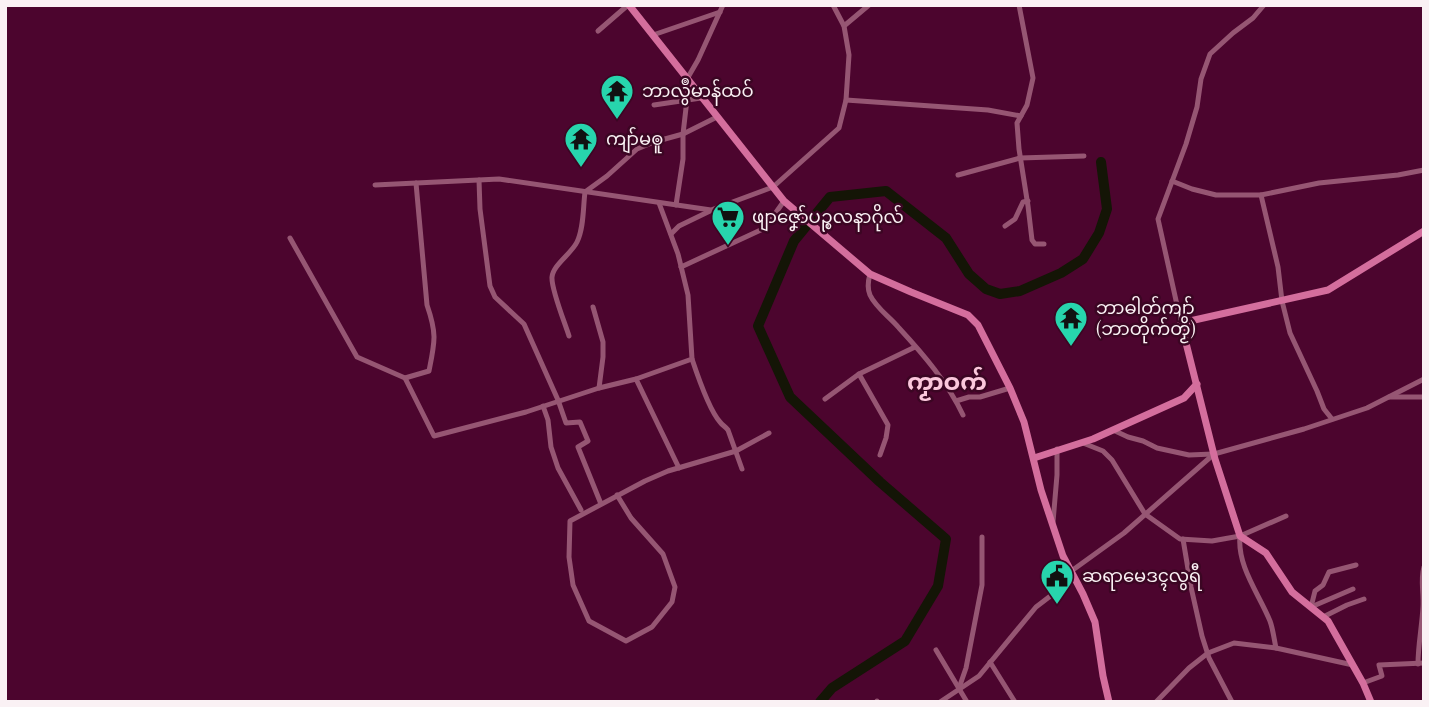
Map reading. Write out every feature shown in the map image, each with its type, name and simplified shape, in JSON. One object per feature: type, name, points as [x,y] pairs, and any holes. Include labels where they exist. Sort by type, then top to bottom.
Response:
[{"type":"street","points":[[598,31],[628,5],[784,201],[870,274],[968,314],[978,325],[1024,422],[1041,490],[1063,556],[1095,622],[1110,702]]},
{"type":"street","points":[[671,234],[692,218],[773,187],[839,128],[846,100],[849,55],[844,26],[833,5]]},
{"type":"street","points":[[844,26],[869,5]]},
{"type":"street","points":[[1019,5],[1033,78],[1027,105],[1017,123],[1020,158],[1032,240],[1035,244],[1044,244]]},
{"type":"street","points":[[1264,5],[1253,18],[1210,54],[1201,79],[1193,119],[1158,219],[1214,454],[1240,536],[1239,547],[1243,562],[1270,621],[1276,648]]},
{"type":"street","points":[[653,35],[722,9]]},
{"type":"street","points":[[676,205],[688,81],[722,9]]},
{"type":"street","points":[[653,105],[701,98]]},
{"type":"street","points":[[846,100],[988,110],[1021,116]]},
{"type":"street","points":[[569,336],[552,277],[556,265],[570,253],[578,241],[585,192],[636,149],[683,134],[717,117]]},
{"type":"street","points":[[958,175],[1020,158],[1084,156]]},
{"type":"street","points":[[1171,181],[1216,195],[1261,195],[1319,183],[1424,170]]},
{"type":"street","points":[[375,185],[499,179],[711,210]]},
{"type":"street","points":[[479,180],[490,286],[495,297],[524,324],[566,423],[580,422],[587,441],[578,447],[601,504]]},
{"type":"street","points":[[405,378],[429,371],[435,340],[427,305],[416,183]]},
{"type":"street","points":[[1261,195],[1290,333],[1324,409],[1332,419]]},
{"type":"street","points":[[681,267],[765,228],[784,201]]},
{"type":"street","points":[[1005,226],[1015,219],[1023,202],[1028,201]]},
{"type":"street","points":[[659,203],[671,234],[688,295],[692,359],[720,423],[728,430],[742,469]]},
{"type":"street","points":[[1181,323],[1328,290],[1424,231]]},
{"type":"street","points":[[290,239],[357,357],[405,378],[434,436],[526,412],[692,359]]},
{"type":"street","points":[[870,274],[869,290],[875,303],[935,370],[963,415]]},
{"type":"street","points":[[593,307],[603,342],[599,388]]},
{"type":"street","points":[[825,399],[859,374],[915,347]]},
{"type":"street","points":[[859,374],[888,425],[880,455]]},
{"type":"street","points":[[636,379],[679,468]]},
{"type":"street","points":[[1113,430],[1157,448],[1189,455],[1214,454],[1367,408],[1424,379]]},
{"type":"street","points":[[1034,458],[1093,439],[1184,398],[1197,384]]},
{"type":"street","points":[[956,401],[1010,388]]},
{"type":"street","points":[[1388,397],[1424,397]]},
{"type":"street","points":[[543,406],[558,468],[581,510]]},
{"type":"street","points":[[617,495],[631,518],[663,554],[675,587],[672,602],[652,627],[626,641],[589,621],[573,585],[569,557],[570,521],[617,495],[645,481],[736,451],[769,433]]},
{"type":"street","points":[[1080,442],[1103,451],[1112,460],[1145,514],[1180,539],[1212,541],[1240,536],[1286,516]]},
{"type":"street","points":[[1052,525],[1057,449]]},
{"type":"street","points":[[940,702],[979,676],[1036,607],[1214,454]]},
{"type":"street","points":[[1240,536],[1266,553],[1292,592],[1328,621],[1371,702]]},
{"type":"street","points":[[959,688],[966,668],[982,585],[982,537]]},
{"type":"street","points":[[1183,539],[1197,616],[1208,653],[1232,702]]},
{"type":"street","points":[[1311,607],[1315,591],[1323,585],[1329,572],[1356,565]]},
{"type":"street","points":[[1363,683],[1382,676],[1379,665],[1421,664],[1418,650],[1423,604],[1421,578],[1424,567]]},
{"type":"street","points":[[1311,607],[1353,589]]},
{"type":"street","points":[[1323,617],[1364,599]]},
{"type":"street","points":[[1156,702],[1189,668],[1208,653],[1234,643],[1276,648],[1353,665]]},
{"type":"street","points":[[936,650],[967,702]]},
{"type":"street","points":[[990,662],[1015,702]]},
{"type":"waterway","points":[[820,702],[832,688],[905,641],[938,586],[946,539],[880,482],[790,397],[758,326],[794,241],[830,197],[886,191],[946,238],[969,274],[986,289],[1000,294],[1020,291],[1061,273],[1083,259],[1099,233],[1107,209],[1101,162]]},
{"type":"place","name":"ဘာလွဳမာန်ထဝ်","points":[[617,121]]},
{"type":"place","name":"ကျာ်မၜူ","points":[[581,169]]},
{"type":"place","name":"ဖျာဇၞော်ပဉ္စလနာဂိုလ်","points":[[728,247]]},
{"type":"place","name":"ဘာဓါတ်ကျာ် (ဘာတိုက်တၟိ)","points":[[1071,348]]},
{"type":"place","name":"ဆရာမေဒၚလွရီ","points":[[1057,606]]},
{"type":"district","name":"ကၟာဝက်","points":[[947,382]]}]
